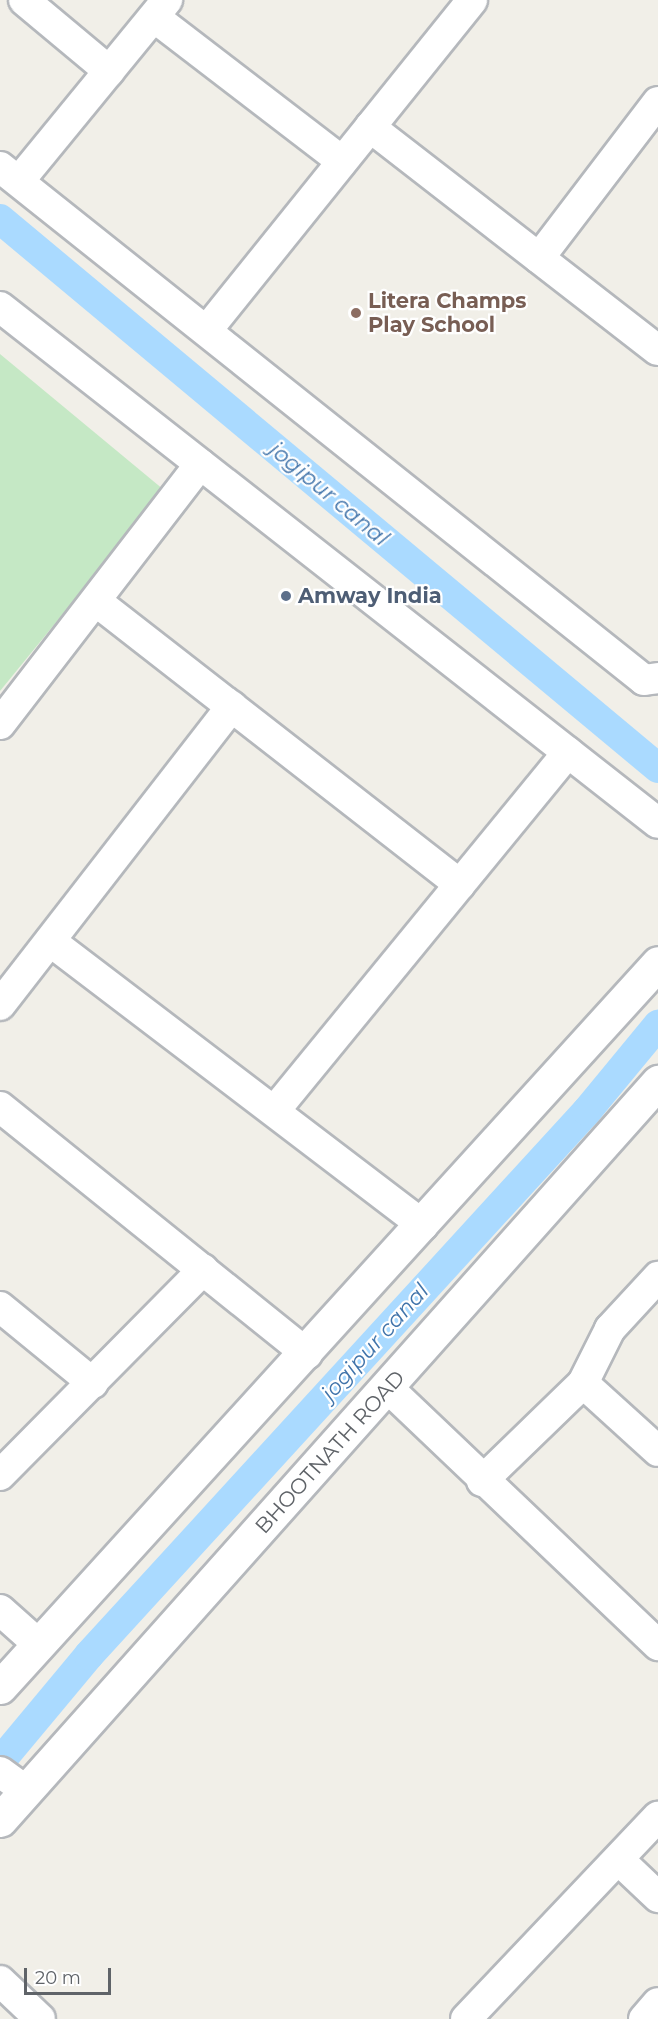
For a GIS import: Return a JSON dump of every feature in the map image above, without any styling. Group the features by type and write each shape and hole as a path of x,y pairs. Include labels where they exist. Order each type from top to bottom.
{"street":[{"path":"24,0 109,71"},
{"path":"207,330 472,0"},
{"path":"342,161 161,8 109,71 9,174 644,680 658,678"},
{"path":"539,258 658,102"},
{"path":"370,127 658,350"},
{"path":"0,307 658,823"},
{"path":"0,724 97,602 200,464"},
{"path":"97,602 460,885"},
{"path":"0,1005 232,706"},
{"path":"276,1109 568,752"},
{"path":"50,941 276,1109 423,1225"},
{"path":"0,1687 37,1643 307,1354 658,963"},
{"name":"BHOOTNATH ROAD","path":"0,1820 10,1779 388,1388 656,1088"},
{"path":"0,1107 307,1354"},
{"path":"0,1475 202,1270"},
{"path":"482,1481 583,1383 610,1329 658,1277"},
{"path":"0,1307 93,1383"},
{"path":"583,1383 658,1451"},
{"path":"388,1388 482,1481 658,1644"},
{"path":"0,1610 37,1643"},
{"path":"466,2019 658,1817"},
{"path":"619,1860 658,1897"},
{"path":"0,1982 40,2019"},
{"path":"644,2019 658,2003"}],"green space":[{"path":"0,354 164,490 0,691"}],"waterway":[{"name":"jogipur canal","path":"0,219 658,768"},
{"name":"jogipur canal","path":"0,1762 89,1655 587,1111 658,1025"}],"place":[{"name":"Litera Champs Play School","path":"356,313"},
{"name":"Amway India","path":"286,596"}]}
